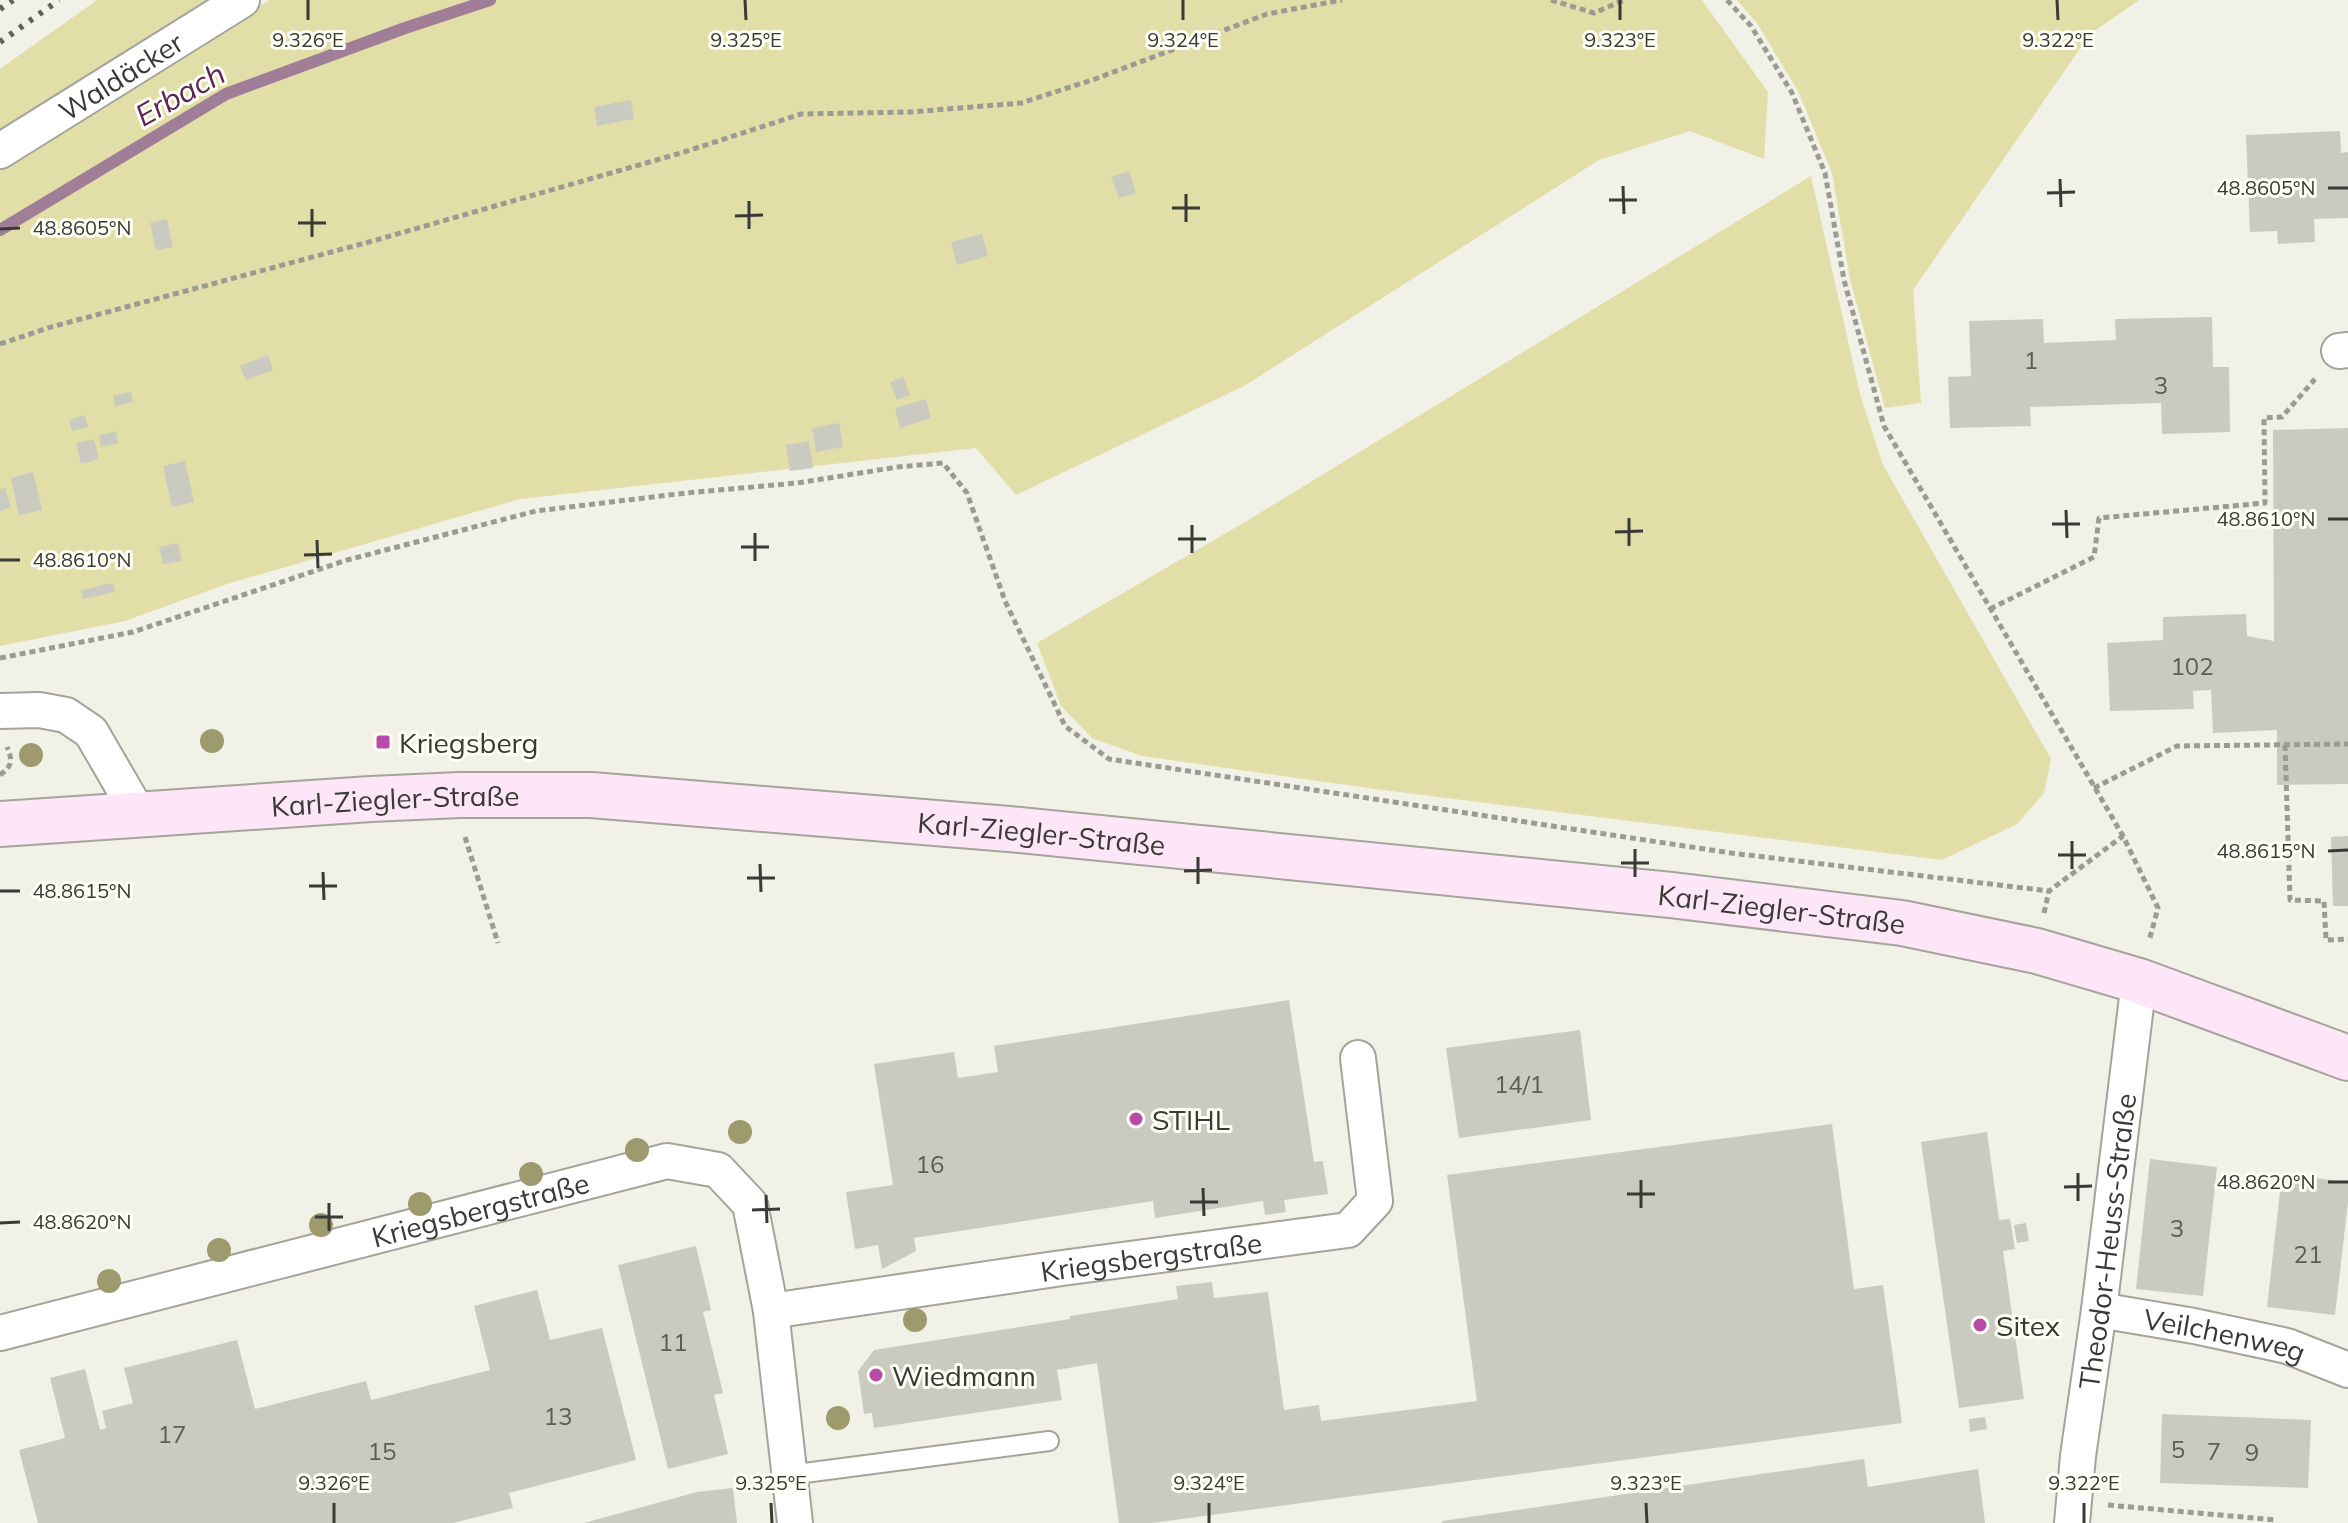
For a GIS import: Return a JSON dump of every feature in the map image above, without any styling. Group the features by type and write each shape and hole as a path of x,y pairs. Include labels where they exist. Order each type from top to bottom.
{"street":[{"name":"Waldäcker","path":"0,151 242,0"},
{"path":"0,711 39,710 66,715 91,732 138,813"},
{"name":"Karl-Ziegler-Straße","path":"0,824 460,795 591,795 1009,829 1671,895 1902,923 2037,951 2139,981 2348,1058"},
{"name":"Theodor-Heuss-Straße","path":"2074,1513 2078,1456 2139,981"},
{"name":"Kriegsbergstraße","path":"771,1311 1348,1230 1375,1201 1358,1058"},
{"name":"Kriegsbergstraße","path":"0,1333 667,1161 718,1170 750,1204 771,1311 795,1523"},
{"name":"Veilchenweg","path":"2099,1310 2287,1346 2348,1370"}],"lane":[{"path":"789,1475 1049,1441"}],"path":[{"path":"0,344 51,327 369,242 681,153 801,114 911,112 1021,103 1095,79 1267,14 1342,0"},
{"path":"1551,0 1594,13 1624,0"},
{"path":"1727,0 1751,26 1792,93 1825,173 1844,280 1884,426 2123,836 2158,908 2139,981"},
{"path":"1990,609 2094,557 2099,518 2265,503 2264,418 2282,417 2344,351"},
{"path":"0,658 133,632 347,560 536,511 797,483 943,463 967,493 1005,601 1065,726 1109,759 1731,853 2049,891 2123,836"},
{"path":"2094,788 2177,746 2348,744"},
{"path":"2285,745 2290,900 2324,901 2326,940 2348,939"},
{"path":"0,746 7,746 12,759 10,768 0,775"},
{"path":"460,795 464,833 498,943"},
{"path":"2074,1513 2276,1520"}],"shaded area":[{"path":"97,0 220,0 0,140 0,69"},
{"path":"270,0 1702,0 1768,92 1764,159 1690,131 1599,160 1244,386 1016,495 976,448 520,499 227,584 125,621 0,646 0,161"},
{"path":"1737,0 2139,0 2090,34 1913,290 1921,403 1885,408 1850,279 1832,173 1798,91 1757,23"},
{"path":"1811,176 1860,394 1883,465 2051,759 2044,793 2017,824 1942,860 1375,789 1142,756 1092,738 1061,706 1037,643 1245,522"}],"building":[{"path":"631,100 634,119 597,126 594,107"},
{"path":"2340,131 2341,153 2348,152 2348,218 2314,219 2315,242 2278,244 2277,231 2250,232 2246,135"},
{"path":"1129,171 1136,193 1119,198 1111,177"},
{"path":"167,219 173,247 156,250 150,223"},
{"path":"982,234 988,256 957,265 951,242"},
{"path":"2212,317 2213,367 2229,367 2230,432 2162,434 2161,403 2030,407 2031,426 1950,428 1948,377 1971,376 1969,321 2043,319 2044,343 2116,340 2115,319"},
{"path":"268,355 273,370 246,380 240,366"},
{"path":"903,377 910,395 897,400 890,382"},
{"path":"131,392 133,402 115,406 113,396"},
{"path":"926,399 931,418 900,428 895,408"},
{"path":"85,415 88,427 72,431 69,420"},
{"path":"839,423 843,447 816,452 812,428"},
{"path":"2348,428 2348,784 2277,785 2277,730 2213,733 2211,690 2193,691 2194,709 2110,711 2107,643 2163,640 2163,617 2246,614 2247,636 2274,641 2273,430"},
{"path":"116,431 118,443 101,447 99,436"},
{"path":"94,439 99,459 81,464 76,443"},
{"path":"809,441 813,468 790,471 786,445"},
{"path":"185,461 194,502 172,507 163,466"},
{"path":"33,472 42,510 19,515 11,478"},
{"path":"5,488 11,507 0,511 0,489"},
{"path":"178,543 182,561 163,564 159,547"},
{"path":"113,583 115,592 83,599 81,590"},
{"path":"2348,836 2348,906 2333,906 2331,837"},
{"name":"STIHL","path":"1289,1000 1314,1162 1323,1161 1328,1194 1284,1200 1286,1212 1265,1215 1263,1201 1155,1218 1153,1201 914,1238 916,1251 882,1269 878,1245 855,1249 846,1192 893,1185 874,1064 954,1052 958,1078 998,1072 994,1046"},
{"path":"1580,1030 1591,1120 1459,1138 1446,1048"},
{"path":"1832,1124 1854,1289 1883,1285 1902,1423 1152,1523 1119,1523 1097,1363 1057,1370 1062,1400 874,1428 872,1413 864,1414 858,1371 874,1350 1178,1299 1176,1286 1212,1282 1214,1298 1268,1292 1284,1410 1319,1405 1321,1421 1477,1401 1447,1175"},
{"name":"Sitex","path":"1987,1132 1999,1220 2010,1219 2015,1249 2003,1251 2024,1399 1959,1408 1921,1142"},
{"path":"2150,1159 2217,1167 2203,1296 2136,1289"},
{"path":"2282,1174 2348,1182 2335,1315 2267,1307"},
{"path":"2026,1223 2029,1241 2017,1243 2014,1225"},
{"path":"696,1246 711,1310 703,1312 723,1393 714,1395 728,1454 668,1469 618,1265"},
{"path":"537,1290 550,1340 602,1328 636,1460 509,1493 513,1508 453,1523 38,1523 19,1450 65,1438 50,1378 85,1369 100,1430 106,1428 102,1411 133,1403 124,1368 237,1340 255,1409 366,1381 371,1400 490,1370 474,1306"},
{"path":"2162,1414 2311,1420 2308,1488 2160,1483"},
{"path":"1985,1417 1987,1429 1970,1432 1969,1419"},
{"path":"1864,1459 1868,1487 1978,1469 1985,1523 1442,1523 1442,1521"},
{"path":"733,1488 737,1523 584,1523 697,1492"}],"waterway":[{"name":"Erbach","path":"0,230 226,94 490,0"}],"railway":[{"path":"0,9 13,0"},
{"path":"0,42 59,0"}],"place":[{"name":"Kriegsberg","path":"383,742"},
{"name":"STIHL","path":"1136,1119"},
{"name":"Sitex","path":"1980,1325"},
{"name":"Wiedmann","path":"876,1375"}]}
